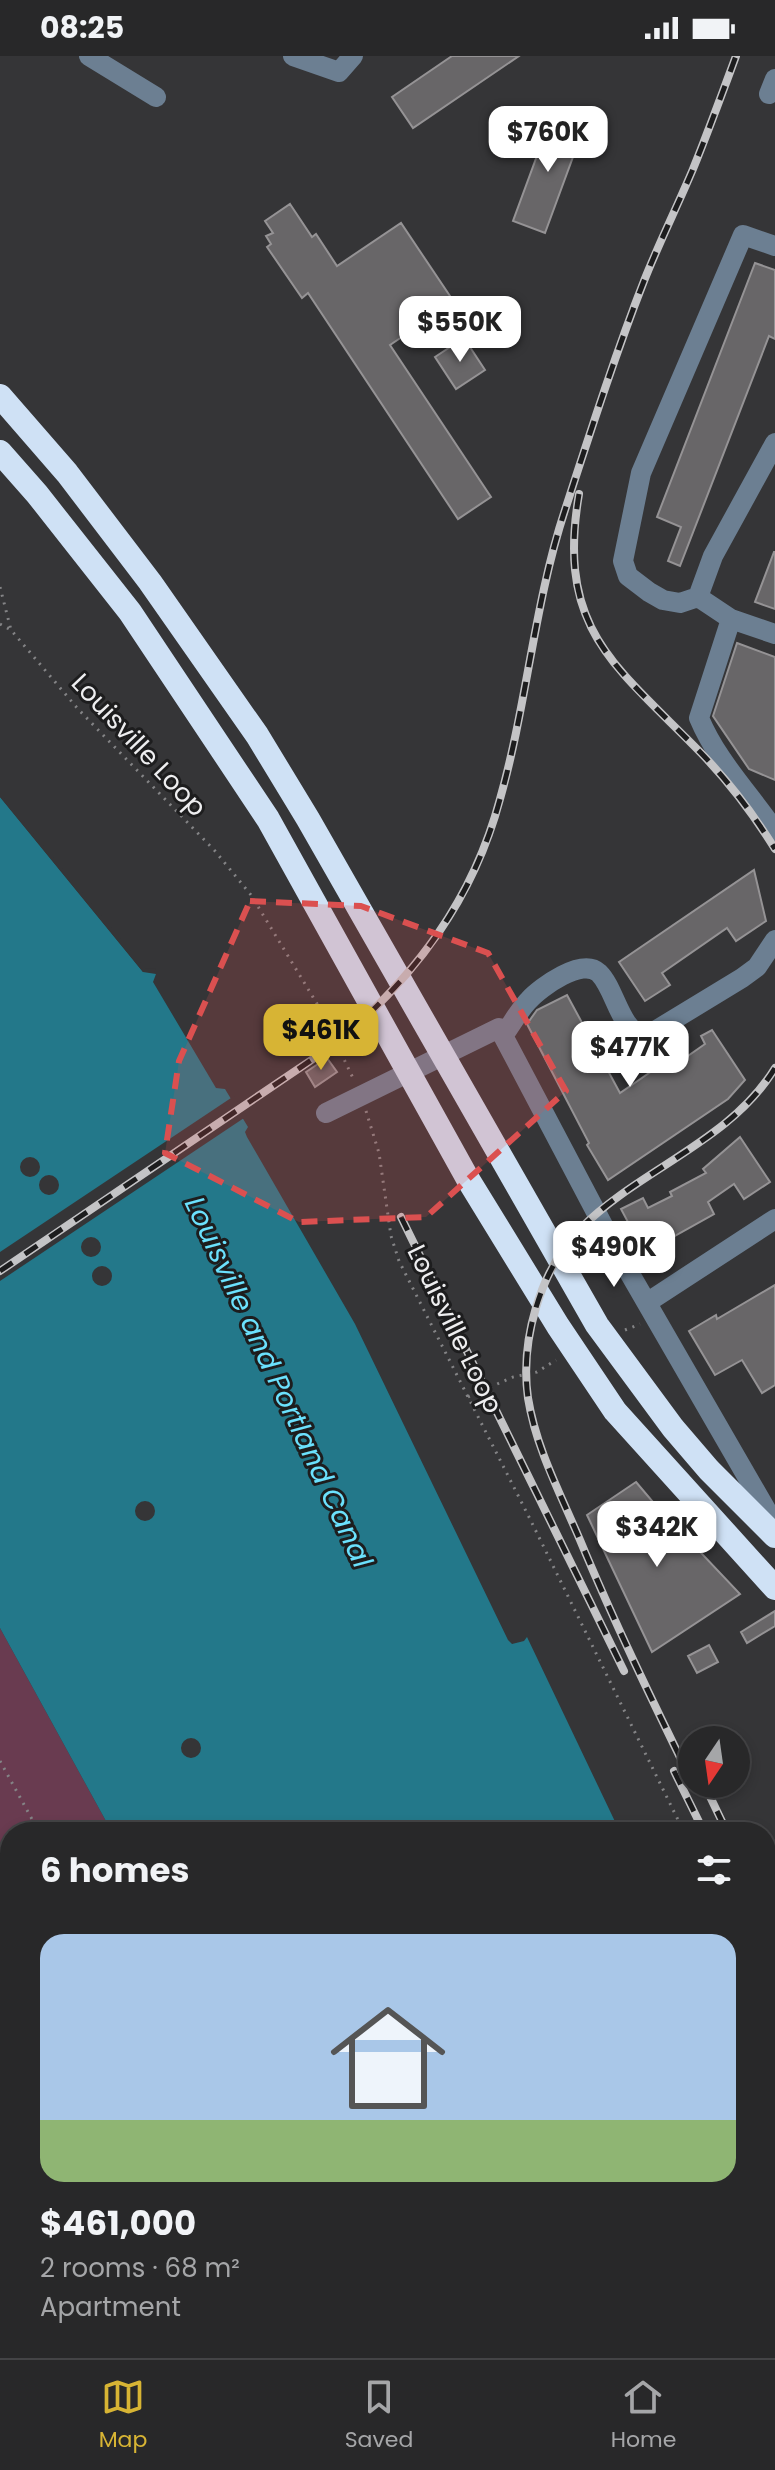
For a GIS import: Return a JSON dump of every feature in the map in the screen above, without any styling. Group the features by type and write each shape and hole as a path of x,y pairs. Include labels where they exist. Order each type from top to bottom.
{"highway":[{"path":"0,396 67,473 141,570 257,735 597,1325 673,1428 718,1480 774,1524"},
{"path":"0,452 130,612 268,819 469,1181 558,1326 615,1411 775,1588"}],"street":[{"path":"89,56 156,97"},
{"path":"293,56 339,72 353,56"},
{"path":"698,597 680,603 663,600 628,576 623,561 641,473 743,235 775,246"},
{"path":"698,597 713,556 775,443"},
{"path":"698,597 731,619 775,634"},
{"path":"731,619 699,718 708,739 775,831"},
{"path":"326,1113 501,1032 529,1000 554,980 576,969 600,974 623,1016 638,1035 645,1037 757,967 775,940"},
{"path":"501,1032 615,1248 774,1524"},
{"path":"648,1302 775,1219"}],"path":[{"name":"Louisville Loop","path":"0,587 11,630 78,709 215,851 251,895 319,1007 361,1096 379,1153 391,1236 399,1261 679,1822"},
{"path":"0,624 11,630"},
{"path":"0,1761 34,1822"}],"highlighted area":[{"path":"250,901 361,906 488,953 566,1091 426,1217 299,1222 165,1153 179,1061"}],"shaded area":[{"path":"0,1628 107,1822 0,1822"}],"water":[{"name":"Louisville and Portland Canal","path":"0,797 143,972 156,974 153,982 216,1088 225,1089 248,1127 245,1132 247,1137 355,1324 508,1640 512,1644 527,1637 615,1822 107,1822 0,1628"}],"pier":[{"path":"0,793 145,968 156,969 154,972 143,972 0,797"},
{"path":"234,1096 247,1116 0,1281 0,1252"},
{"path":"30,1157 37,1160 40,1167 37,1174 30,1177 23,1174 20,1167 23,1160"},
{"path":"49,1175 56,1178 59,1185 56,1192 49,1195 42,1192 39,1185 42,1178"},
{"path":"91,1237 98,1240 101,1247 98,1254 91,1257 84,1254 81,1247 84,1240"},
{"path":"102,1266 109,1269 112,1276 109,1283 102,1286 95,1283 92,1276 95,1269"},
{"path":"145,1501 152,1504 155,1511 152,1518 145,1521 138,1518 135,1511 138,1504"},
{"path":"191,1738 198,1741 201,1748 198,1755 191,1758 184,1755 181,1748 184,1741"}],"building":[{"path":"452,56 519,56 413,128 392,97"},
{"path":"552,115 584,127 545,233 513,221"},
{"path":"290,204 312,237 316,234 337,266 401,223 454,302 390,345 491,497 458,519 308,293 302,298 267,247 271,244 266,236 273,233 265,221"},
{"path":"755,263 775,270 775,339 769,336 680,566 668,561 681,527 657,517"},
{"path":"464,338 485,370 456,389 435,357"},
{"path":"775,552 775,609 755,602"},
{"path":"737,643 775,657 775,780 749,769 713,716"},
{"path":"754,870 766,921 736,941 727,928 662,973 670,985 645,1001 619,962"},
{"path":"567,995 620,1093 668,1060 672,1067 705,1044 701,1036 712,1030 745,1080 728,1099 608,1180 587,1145 589,1143 527,1024 537,1010"},
{"path":"327,1058 337,1072 315,1087 306,1072"},
{"path":"740,1137 770,1182 744,1199 734,1184 708,1202 714,1214 666,1241 670,1249 648,1260 621,1209 643,1198 648,1208 672,1196 670,1192 706,1173 703,1169"},
{"path":"775,1285 775,1385 762,1393 742,1360 715,1375 689,1331 716,1315 717,1319"},
{"path":"636,1482 664,1515 651,1524 668,1551 687,1538 740,1594 652,1652 587,1515"},
{"path":"775,1611 775,1626 747,1643 741,1632"},
{"path":"709,1645 718,1662 697,1673 688,1656"}],"railway":[{"path":"0,1271 338,1042 416,962 457,903 474,870 500,799 554,546 584,452 644,281 693,169 736,56"},
{"path":"579,494 574,541 576,579 585,613 599,642 642,695 721,775 775,849"},
{"path":"678,1753 620,1632 543,1453 528,1398 526,1376 530,1330 544,1285 566,1246 580,1229 603,1208 734,1116 756,1094 775,1068"},
{"path":"401,1217 624,1671"},
{"path":"674,1771 699,1822"},
{"path":"711,1798 722,1822"}]}
